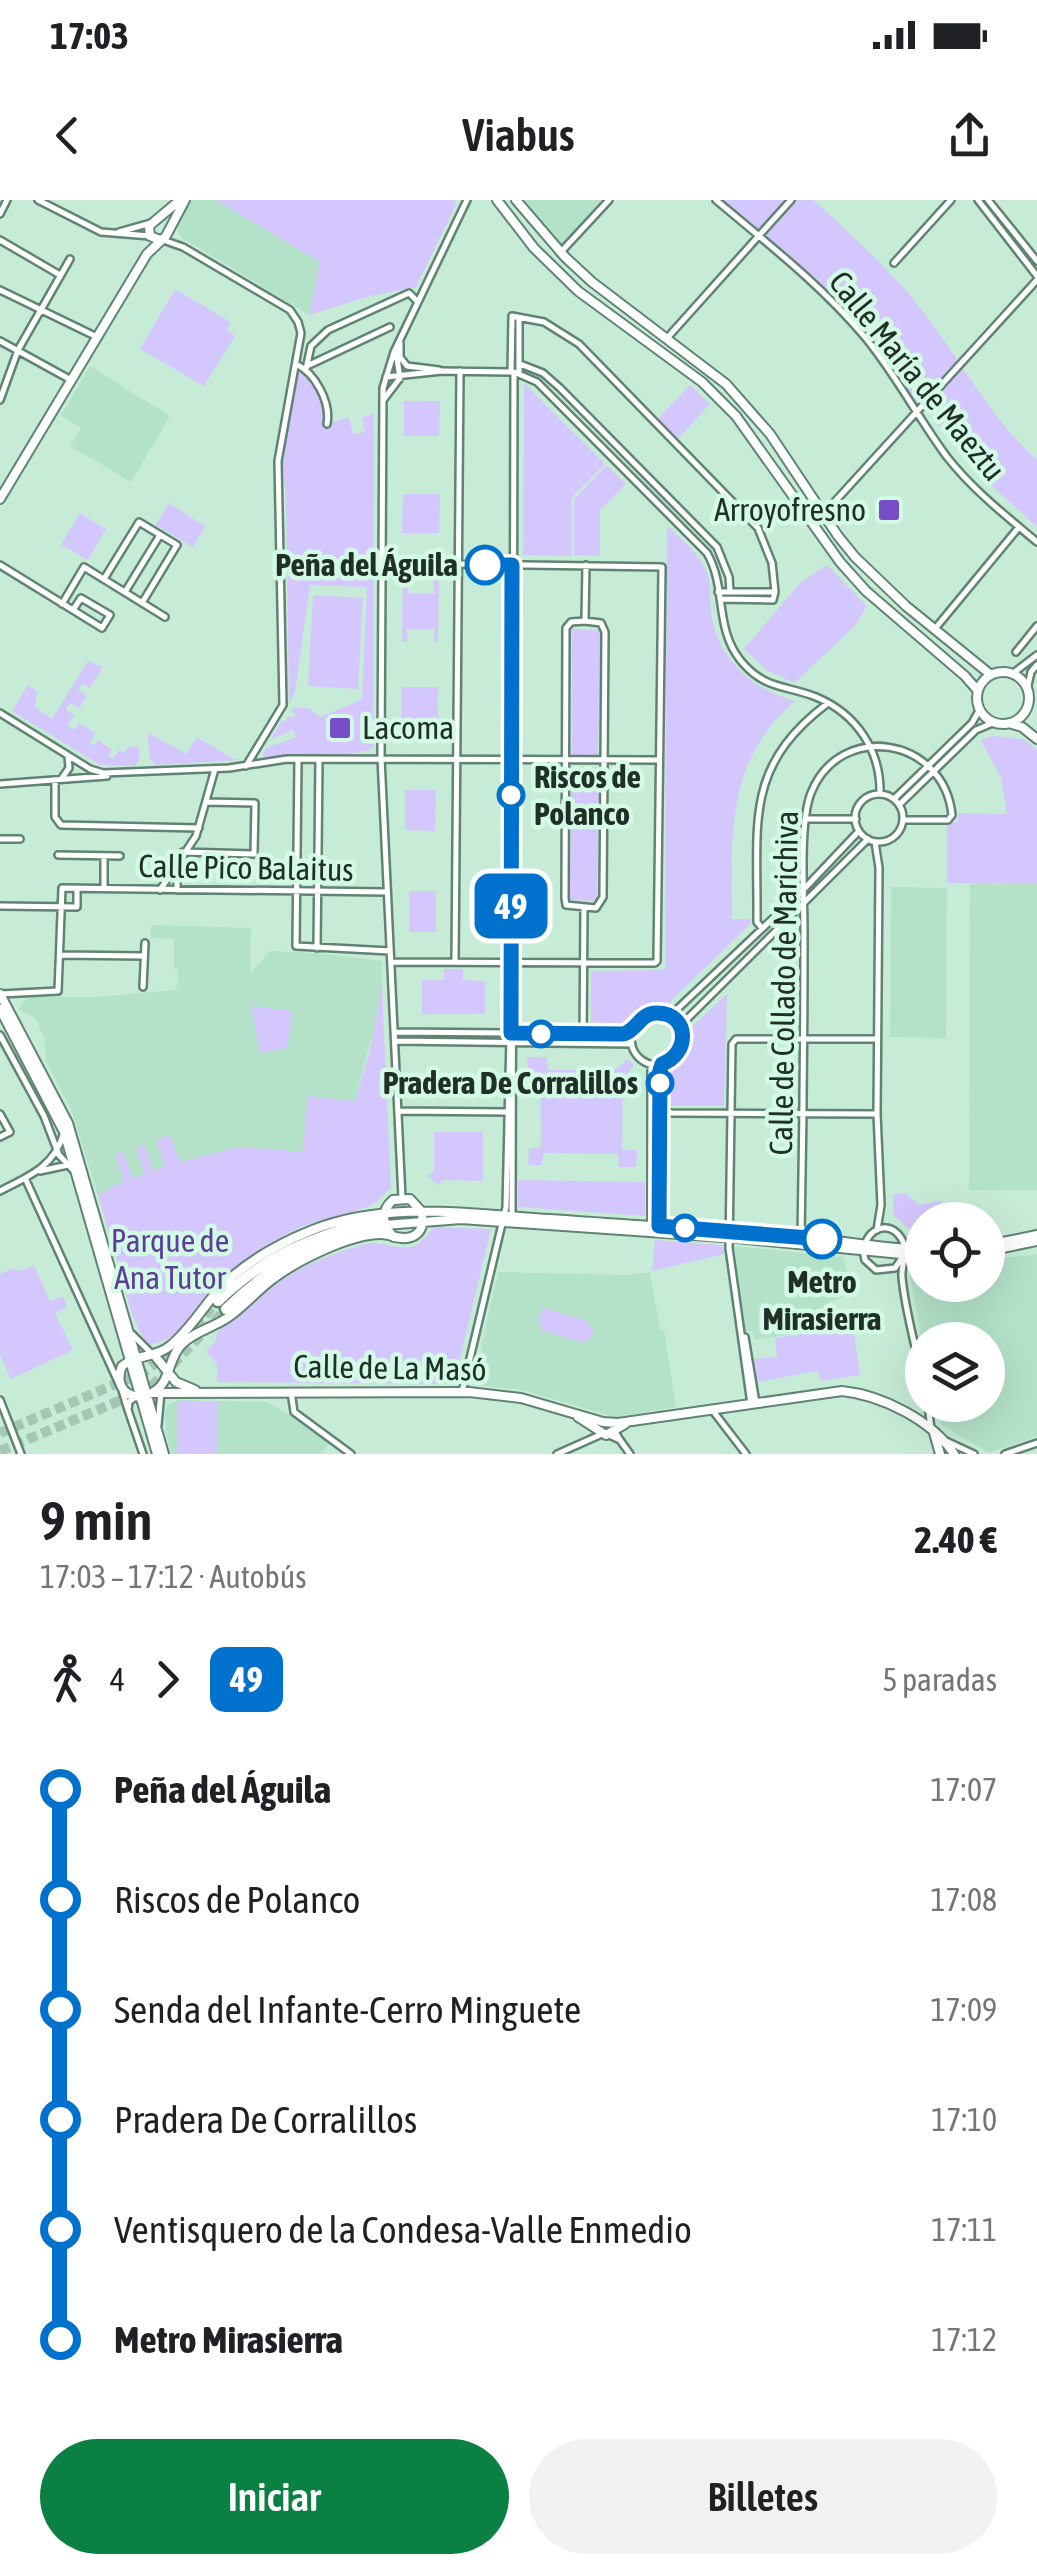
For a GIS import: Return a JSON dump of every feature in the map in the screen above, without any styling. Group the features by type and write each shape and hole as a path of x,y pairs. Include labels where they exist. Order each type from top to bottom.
{"highway":[{"path":"222,1305 246,1277 286,1251 320,1235 384,1220"}],"street":[{"path":"0,214 7,200"},
{"path":"38,200 101,232 155,238 182,247 290,310 298,322 296,364 278,461 283,705 246,766"},
{"path":"155,238 148,230 153,222 182,200"},
{"path":"0,498 155,238 167,229 182,200"},
{"path":"402,1198 381,758 382,402 386,376 400,338 467,200"},
{"path":"497,200 534,248 578,291 702,382 736,416 840,562 866,591 965,676 978,692 980,709 972,723 894,799"},
{"path":"516,200 560,252 592,282 706,366 756,415 838,536 879,582 991,675 1012,674 1037,655"},
{"path":"560,252 609,200"},
{"name":"Calle María de Maeztu","path":"716,200 838,306 866,338 962,474 1037,542"},
{"path":"668,337 790,200"},
{"path":"894,263 951,200"},
{"path":"822,512 830,508 1037,278 978,200"},
{"path":"988,200 1037,261"},
{"path":"116,233 160,221 182,247"},
{"path":"0,240 60,275"},
{"path":"0,400 18,350 70,259"},
{"path":"0,290 97,337"},
{"path":"327,424 326,401 307,367 312,346 328,330 410,293 418,302"},
{"path":"515,372 520,364 516,317"},
{"path":"462,1392 506,1218 516,317"},
{"path":"516,317 544,322 579,344 758,528 772,563 773,600 719,596"},
{"path":"296,364 307,367 390,326"},
{"path":"400,338 400,357 407,366 442,371"},
{"path":"382,402 400,374 396,354 400,338"},
{"path":"0,340 71,380"},
{"path":"520,364 530,365 560,388 717,547 730,577 730,592"},
{"path":"386,376 442,371 515,372 543,388 706,553 716,567 724,630 740,660 767,684 814,696 851,719 871,746 880,794"},
{"path":"455,962 460,371"},
{"path":"104,579 140,522 178,544 142,603"},
{"path":"934,630 1019,527"},
{"path":"125,592 160,534"},
{"path":"382,563 662,566 655,964 391,962"},
{"path":"0,565 102,628 110,615 81,598 73,610"},
{"path":"585,621 586,565"},
{"path":"62,604 84,568 165,617"},
{"path":"719,596 730,592 775,592"},
{"path":"585,621 601,623 605,632 603,901 596,908 568,907 564,898 566,628 571,622 585,621"},
{"path":"1016,652 1037,626"},
{"path":"1009,722 1019,718 1028,705 1031,672 1037,665"},
{"path":"1012,674 1028,690"},
{"path":"978,692 991,675"},
{"path":"762,928 756,908 757,818 763,784 784,744 828,704"},
{"path":"1028,705 1037,717"},
{"path":"980,709 995,722"},
{"path":"0,713 90,768 114,774"},
{"path":"899,805 976,730 995,722 1009,722 1037,739"},
{"path":"871,746 903,750 928,764 948,796 952,815 948,820 903,820"},
{"name":"Calle de Collado de Marichiva","path":"799,1240 806,819 810,797 827,769 846,754 871,746"},
{"path":"68,755 69,768 58,780 55,817 61,825 199,828"},
{"path":"298,759 296,946 390,951"},
{"path":"0,784 215,769 298,759 659,760"},
{"path":"317,948 319,759"},
{"path":"160,890 199,828 215,769"},
{"path":"878,1230 879,868 886,842 898,834 903,820 894,799 880,794 862,802 856,819 859,831 871,840 886,842"},
{"path":"183,852 254,854 255,802 207,802"},
{"path":"806,819 856,819"},
{"path":"670,1016 859,831"},
{"path":"0,839 20,839"},
{"path":"871,840 879,868"},
{"path":"680,1026 804,900 871,840"},
{"name":"Calle Pico Balaitus","path":"58,855 120,856"},
{"name":"Calle Pico Balaitus","path":"104,856 104,889"},
{"path":"177,890 178,861"},
{"path":"0,906 61,907 77,907 78,888 62,888 61,907 60,955 58,991 0,994 58,1102 76,1147 127,1325 131,1360"},
{"name":"Calle Pico Balaitus","path":"78,888 387,892"},
{"path":"583,1038 584,908"},
{"path":"143,988 145,943"},
{"path":"60,955 144,956"},
{"path":"0,1009 64,1132 131,1360 160,1404 160,1454"},
{"path":"395,1041 624,1034 633,1031 646,1016 658,1013 670,1016 680,1026 682,1048 672,1060 651,1064 641,1059 632,1044 633,1031"},
{"path":"394,1032 510,1039"},
{"path":"0,1036 56,1150 70,1162"},
{"path":"583,1038 632,1044"},
{"path":"754,1404 730,1235 732,1044 736,1038 877,1040"},
{"path":"506,1218 510,1039"},
{"path":"651,1064 656,1111 655,1229"},
{"path":"656,1111 662,1064"},
{"path":"398,1111 507,1112"},
{"path":"656,1111 877,1114"},
{"path":"0,1114 10,1132 0,1137"},
{"path":"37,1171 56,1150 64,1132"},
{"path":"70,1162 76,1147"},
{"path":"0,1191 37,1171 70,1162"},
{"path":"25,1178 120,1386 142,1454"},
{"path":"128,1410 129,1402 150,1393 188,1338 223,1321 286,1270 376,1234 394,1237 412,1237 419,1232 423,1216 416,1202 402,1198 386,1205 384,1220 394,1237"},
{"path":"881,1205 888,1229"},
{"path":"108,1362 114,1366 155,1356 176,1341 223,1285 249,1264 327,1224 368,1213 384,1220 423,1216 506,1218 905,1252"},
{"path":"903,1286 891,1270 872,1268 863,1248 868,1236 878,1230 888,1229 900,1236 905,1252 903,1286 910,1322"},
{"path":"1005,1245 1037,1238"},
{"path":"891,1270 905,1252"},
{"path":"127,1325 137,1342 166,1370"},
{"path":"131,1360 120,1369 120,1386 126,1393 150,1393"},
{"name":"Calle de La Masó","path":"166,1370 182,1386 205,1392"},
{"path":"290,1392 294,1412 350,1454"},
{"name":"Calle de La Masó","path":"150,1393 462,1392 522,1398 606,1429"},
{"path":"557,1454 606,1429 629,1423 830,1392 856,1393 887,1404 931,1429 945,1449 974,1454"},
{"path":"150,1393 161,1443"},
{"path":"150,1393 160,1454"},
{"name":"Calle de La Masó","path":"160,1404 175,1394"},
{"path":"1,1403 21,1454"},
{"path":"713,1410 746,1454"},
{"name":"Calle de La Masó","path":"572,1414 589,1426 606,1429"},
{"path":"930,1422 931,1429"},
{"path":"577,1444 589,1426"},
{"path":"606,1429 630,1454"},
{"path":"1006,1454 1037,1443"}],"shaded area":[{"path":"191,200 216,200 320,262 309,315 182,238 177,224"},
{"path":"517,200 609,200 560,253"},
{"path":"90,366 170,416 131,482 70,446 81,428 61,415"},
{"path":"970,884 1037,884 1037,1190 969,1190"},
{"path":"891,887 947,888 946,1038 890,1037"},
{"path":"151,925 251,928 250,974 270,951 382,961 382,989 376,1029 355,1102 303,1152 240,1147 135,1221 102,1208 72,1112 46,1061 44,1038 36,1019 18,1009 27,997 96,997 175,990 178,969 174,969 174,939 151,938"},
{"path":"734,1246 843,1257 852,1294 828,1302 837,1327 754,1340 752,1331 746,1331"},
{"path":"1037,1254 1037,1436 989,1453 940,1422 1005,1422 1005,1322 919,1322 915,1302 1005,1302 1005,1258"},
{"path":"498,1272 650,1272 676,1407 615,1417 522,1390 473,1385"},
{"path":"178,1400 267,1402 330,1443 321,1454 172,1454 165,1411"}],"green space":[{"path":"216,200 454,200 456,205 416,287 309,315 320,262"},
{"path":"716,200 813,200 883,265 921,309 1004,425 1037,460 1037,527 969,465 924,404 916,412 838,306"},
{"path":"175,289 231,322 227,330 235,336 204,386 140,349"},
{"path":"300,365 326,401 328,424 349,417 353,434 365,432 362,418 374,413 373,746 370,750 332,757 265,761 266,748 296,737 293,730 271,739 282,720 294,718 294,708 308,708 321,717 362,699 367,587 310,585 295,692 289,704 286,493 282,461"},
{"path":"524,383 605,464 572,497 572,556 523,555"},
{"path":"690,385 710,404 675,442 656,421"},
{"path":"404,401 440,401 439,436 404,436"},
{"path":"607,465 626,484 600,510 600,556 574,555 574,499"},
{"path":"403,494 440,494 439,533 402,533"},
{"path":"169,503 205,526 193,547 156,525"},
{"path":"80,513 106,529 88,560 61,545"},
{"path":"667,526 704,565 716,633 731,660 766,690 795,701 772,724 756,749 737,801 732,919 751,919 751,923 665,1007 641,1012 626,1027 591,1027 591,971 665,970"},
{"path":"827,565 867,606 854,627 794,683 767,670 744,649 801,582"},
{"path":"403,579 409,579 407,593 435,594 433,580 439,580 438,642 433,642 435,629 406,629 408,642 402,642"},
{"path":"313,595 363,598 358,689 308,686"},
{"path":"572,629 600,630 598,755 572,755"},
{"path":"88,661 103,667 90,688 82,683 78,689 87,696 79,709 70,703 66,710 74,715 68,726 75,730 79,723 95,733 90,743 94,746 98,740 112,750 108,756 113,759 119,750 124,753 129,746 139,748 135,766 100,765 12,711 28,685 37,691 35,707 52,719"},
{"path":"401,687 439,687 439,724 402,725"},
{"path":"148,732 186,754 197,737 239,760 156,765 149,757"},
{"path":"992,736 1023,739 1037,750 1037,884 947,883 947,823 958,822 958,813 1007,814 1001,778 981,740"},
{"path":"571,767 599,767 597,901 570,900"},
{"path":"405,790 436,790 435,831 405,830"},
{"path":"409,891 436,891 436,932 409,932"},
{"path":"444,969 463,969 463,980 485,981 485,1014 422,1014 422,980 444,980"},
{"name":"Parque de Ana Tutor","path":"379,989 391,1188 366,1207 307,1225 268,1245 220,1280 180,1329 159,1342 146,1344 133,1317 98,1195 124,1181 115,1154 123,1151 132,1178 145,1174 136,1148 144,1144 153,1171 165,1167 156,1140 170,1135 180,1162 240,1147 303,1152 308,1096 355,1101 371,1046"},
{"path":"727,994 724,1106 667,1106 667,1072 686,1052 687,1031"},
{"path":"251,1006 293,1011 287,1048 260,1053"},
{"path":"527,1057 547,1057 548,1070 615,1070 628,1059 634,1066 623,1079 622,1150 637,1150 636,1167 619,1167 618,1154 544,1153 542,1165 528,1165 529,1149 541,1147 540,1074 528,1073"},
{"path":"434,1132 483,1132 483,1181 443,1180 438,1185 428,1176 434,1171"},
{"path":"518,1180 645,1182 645,1216 518,1207"},
{"path":"906,1193 916,1202 905,1202 905,1226 893,1215 893,1194"},
{"path":"434,1227 491,1229 454,1384 217,1382 217,1364 206,1351 216,1341 217,1332 276,1284 314,1262 365,1244 412,1247"},
{"path":"655,1240 723,1245 724,1254 652,1271"},
{"path":"34,1265 50,1301 63,1296 67,1307 55,1313 73,1350 11,1379 0,1355 0,1274"},
{"path":"542,1310 587,1321 594,1333 584,1343 542,1330 538,1321"},
{"path":"853,1326 860,1375 821,1381 818,1371 757,1382 754,1359 777,1357 775,1338"},
{"path":"178,1401 217,1401 217,1454 178,1454"}],"tunnel":[{"path":"0,1433 144,1372 170,1352 218,1301"},
{"path":"0,1451 150,1388 226,1309"}],"bus line":[{"name":"49","path":"485,565 512,565 511,1033 624,1034 633,1031 646,1016 670,1016 680,1026 683,1042 676,1056 662,1064 660,1070 659,1226 822,1239"}],"place":[{"name":"Arroyofresno","path":"889,510"},
{"name":"Peña del Águila","path":"485,565"},
{"name":"Lacoma","path":"340,728"},
{"name":"Riscos de Polanco","path":"511,795"},
{"name":"Pradera De Corralillos","path":"660,1083"},
{"name":"Metro Mirasierra","path":"822,1239"}]}
